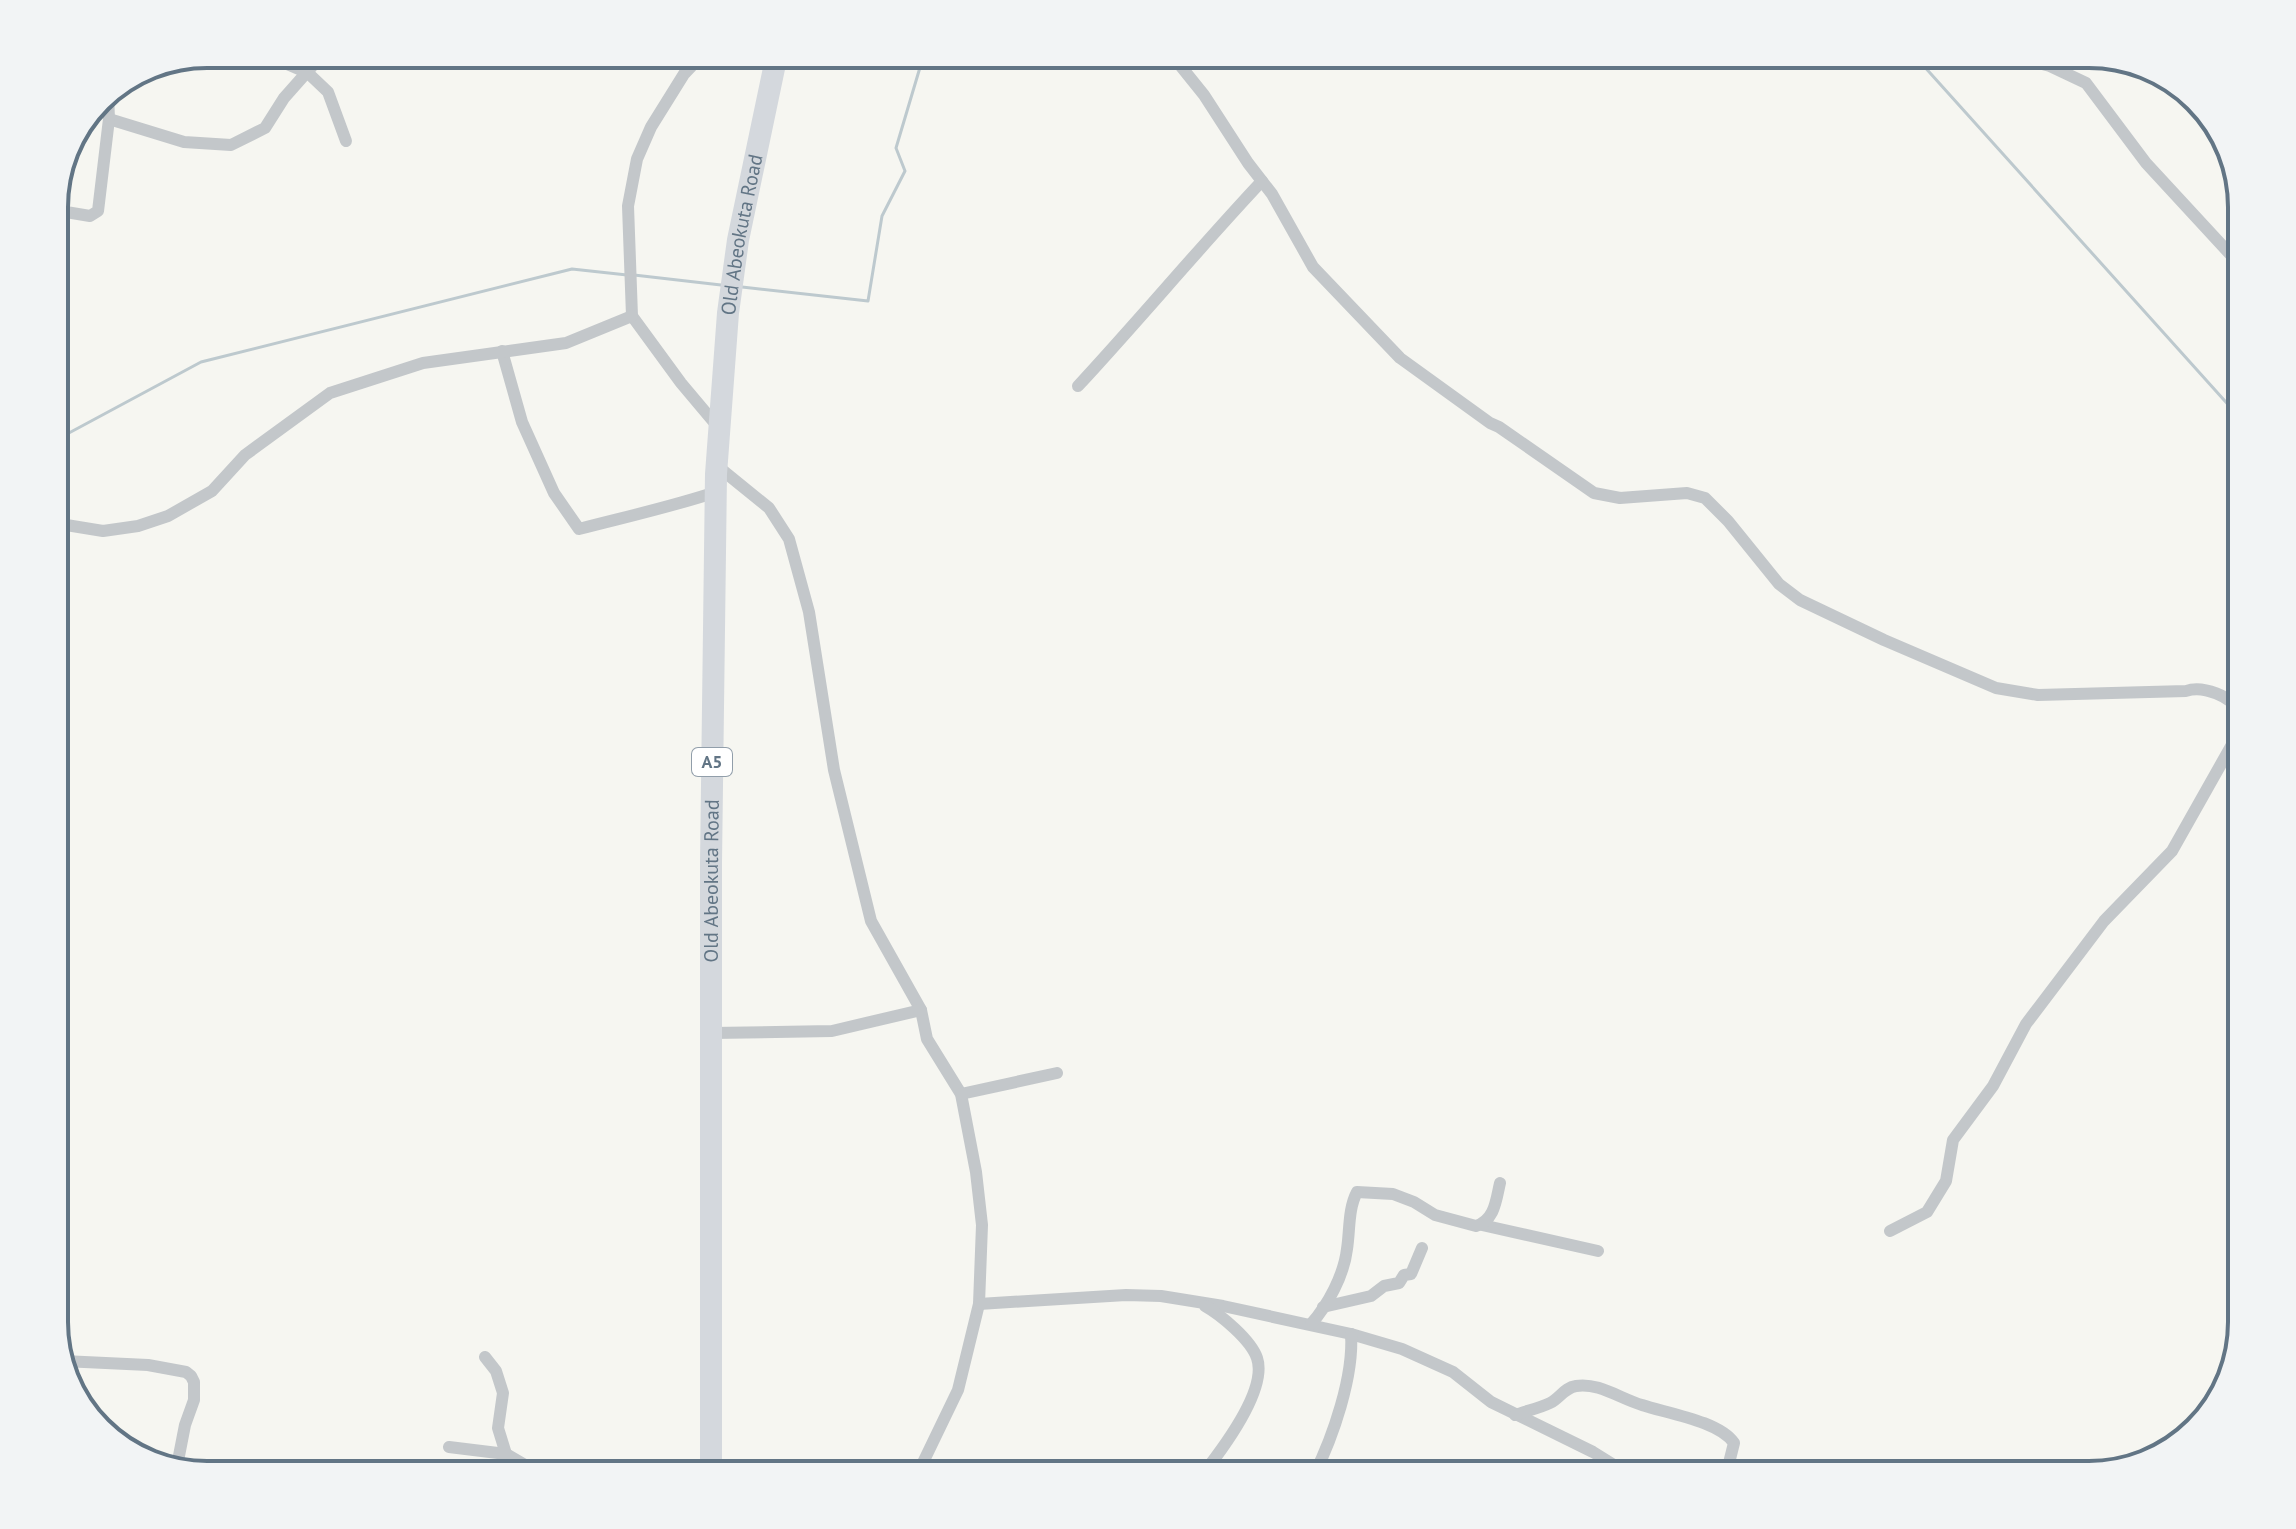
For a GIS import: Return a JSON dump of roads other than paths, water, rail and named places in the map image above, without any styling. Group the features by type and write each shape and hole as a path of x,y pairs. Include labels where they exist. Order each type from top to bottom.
{"highway":[{"name":"Old Abeokuta Road","path":"711,1461 716,465 728,313 738,240 774,68"}],"street":[{"path":"296,68 308,73 328,92 346,141"},
{"path":"109,119 184,142 231,145 265,128 288,93 312,68"},
{"path":"690,68 651,127 637,159 628,206 632,316 718,427"},
{"path":"1182,68 1272,194 1313,267 1400,358 1594,493 1620,498 1687,493 1705,498 1728,521 1779,584 1800,600 1996,688 2038,695 2186,691 2194,688 2212,692 2228,700"},
{"path":"2054,68 2086,83 2146,163 2228,252"},
{"path":"68,212 90,216 98,211 109,110"},
{"path":"1078,386 1262,181"},
{"path":"68,525 103,531 138,526 168,516 212,491 245,455 330,393 423,363 566,343 632,316"},
{"path":"502,351 522,422 554,493 579,529 648,510 675,506 716,492"},
{"path":"716,465 769,508 789,539 809,612 834,770 871,921 921,1010 927,1039 961,1094 976,1172 982,1225 979,1304 958,1390 924,1461"},
{"path":"1890,1231 1927,1212 1946,1181 1953,1140 1993,1086 2026,1024 2104,921 2172,851 2228,752"},
{"path":"712,1033 832,1031 921,1010"},
{"path":"961,1094 1057,1073"},
{"path":"1482,1225 1492,1215 1500,1183"},
{"path":"1311,1324 1338,1282 1357,1192 1393,1194 1435,1215 1463,1224 1482,1225 1598,1251"},
{"path":"1323,1307 1371,1296 1384,1286 1399,1283 1404,1275 1411,1274 1422,1248"},
{"path":"979,1304 1126,1295 1161,1296 1311,1324 1402,1349 1453,1372 1491,1402 1610,1461"},
{"path":"1198,1302 1220,1315 1247,1343 1258,1360 1254,1392 1244,1414 1212,1461"},
{"path":"1321,1461 1329,1446 1348,1376 1351,1334"},
{"path":"485,1357 496,1371 503,1393 498,1428 506,1454"},
{"path":"74,1362 148,1365 186,1372 191,1376 194,1400 179,1458"},
{"path":"1515,1415 1553,1402 1574,1386 1598,1388 1644,1406 1694,1420 1730,1437 1734,1443 1728,1461"},
{"path":"449,1447 506,1454 517,1461"}],"waterway":[{"path":"742,287 868,301 882,216 905,171 896,148 920,68"},
{"path":"1926,68 2228,404"},
{"path":"68,433 201,362 572,269 627,275"},
{"path":"634,275 721,285"}]}
